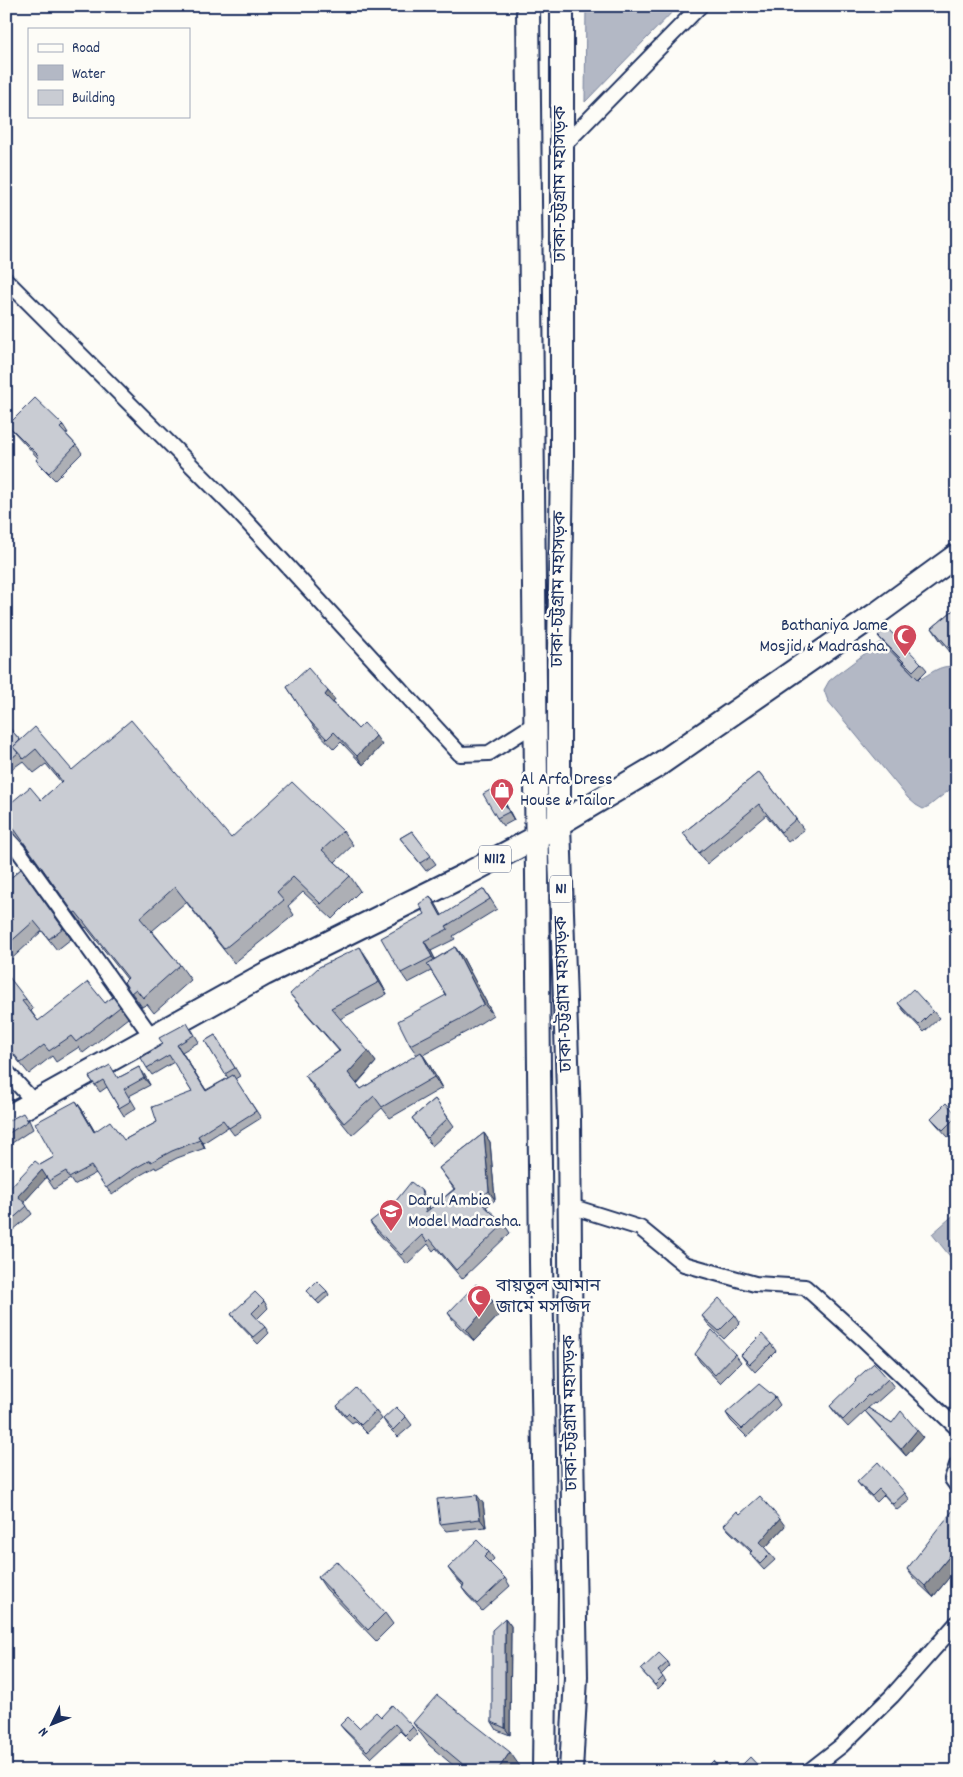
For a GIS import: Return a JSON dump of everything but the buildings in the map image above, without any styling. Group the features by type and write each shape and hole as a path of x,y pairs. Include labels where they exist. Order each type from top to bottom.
{"highway":[{"name":"ঢাকা-চট্টগ্রাম মহাসড়ক","path":"528,6 546,1588 544,1771"},
{"name":"ঢাকা-চট্টগ্রাম মহাসড়ক","path":"562,6 562,462 559,824 569,1119 576,1677 571,1771"},
{"name":"N112","path":"6,1118 264,974 463,876 537,837 658,766 956,556"}],"street":[{"path":"561,148 700,6"},
{"path":"6,280 237,511 460,754 489,753 536,723"},
{"path":"6,837 18,850 152,1037"},
{"path":"6,1071 34,1103"},
{"path":"570,1206 640,1228 684,1264 755,1284 805,1287 957,1428"},
{"path":"957,1465 952,1479 957,1486"},
{"path":"809,1771 841,1746 878,1709 926,1659 957,1623"}],"water":[{"path":"586,6 678,6 585,102"},
{"path":"879,643 882,643 919,680 947,666 957,668 957,784 923,809 908,798 828,701 824,690 829,681"},
{"path":"957,1212 957,1265 932,1234"}],"place":[{"name":"Bathaniya Jame Mosjid & Madrasha.","path":"905,657"},
{"name":"Al Arfa Dress House & Tailor","path":"502,811"},
{"name":"Darul Ambia Model Madrasha.","path":"391,1232"},
{"name":"বায়তুল আমান জামে মসজিদ","path":"479,1318"}]}
